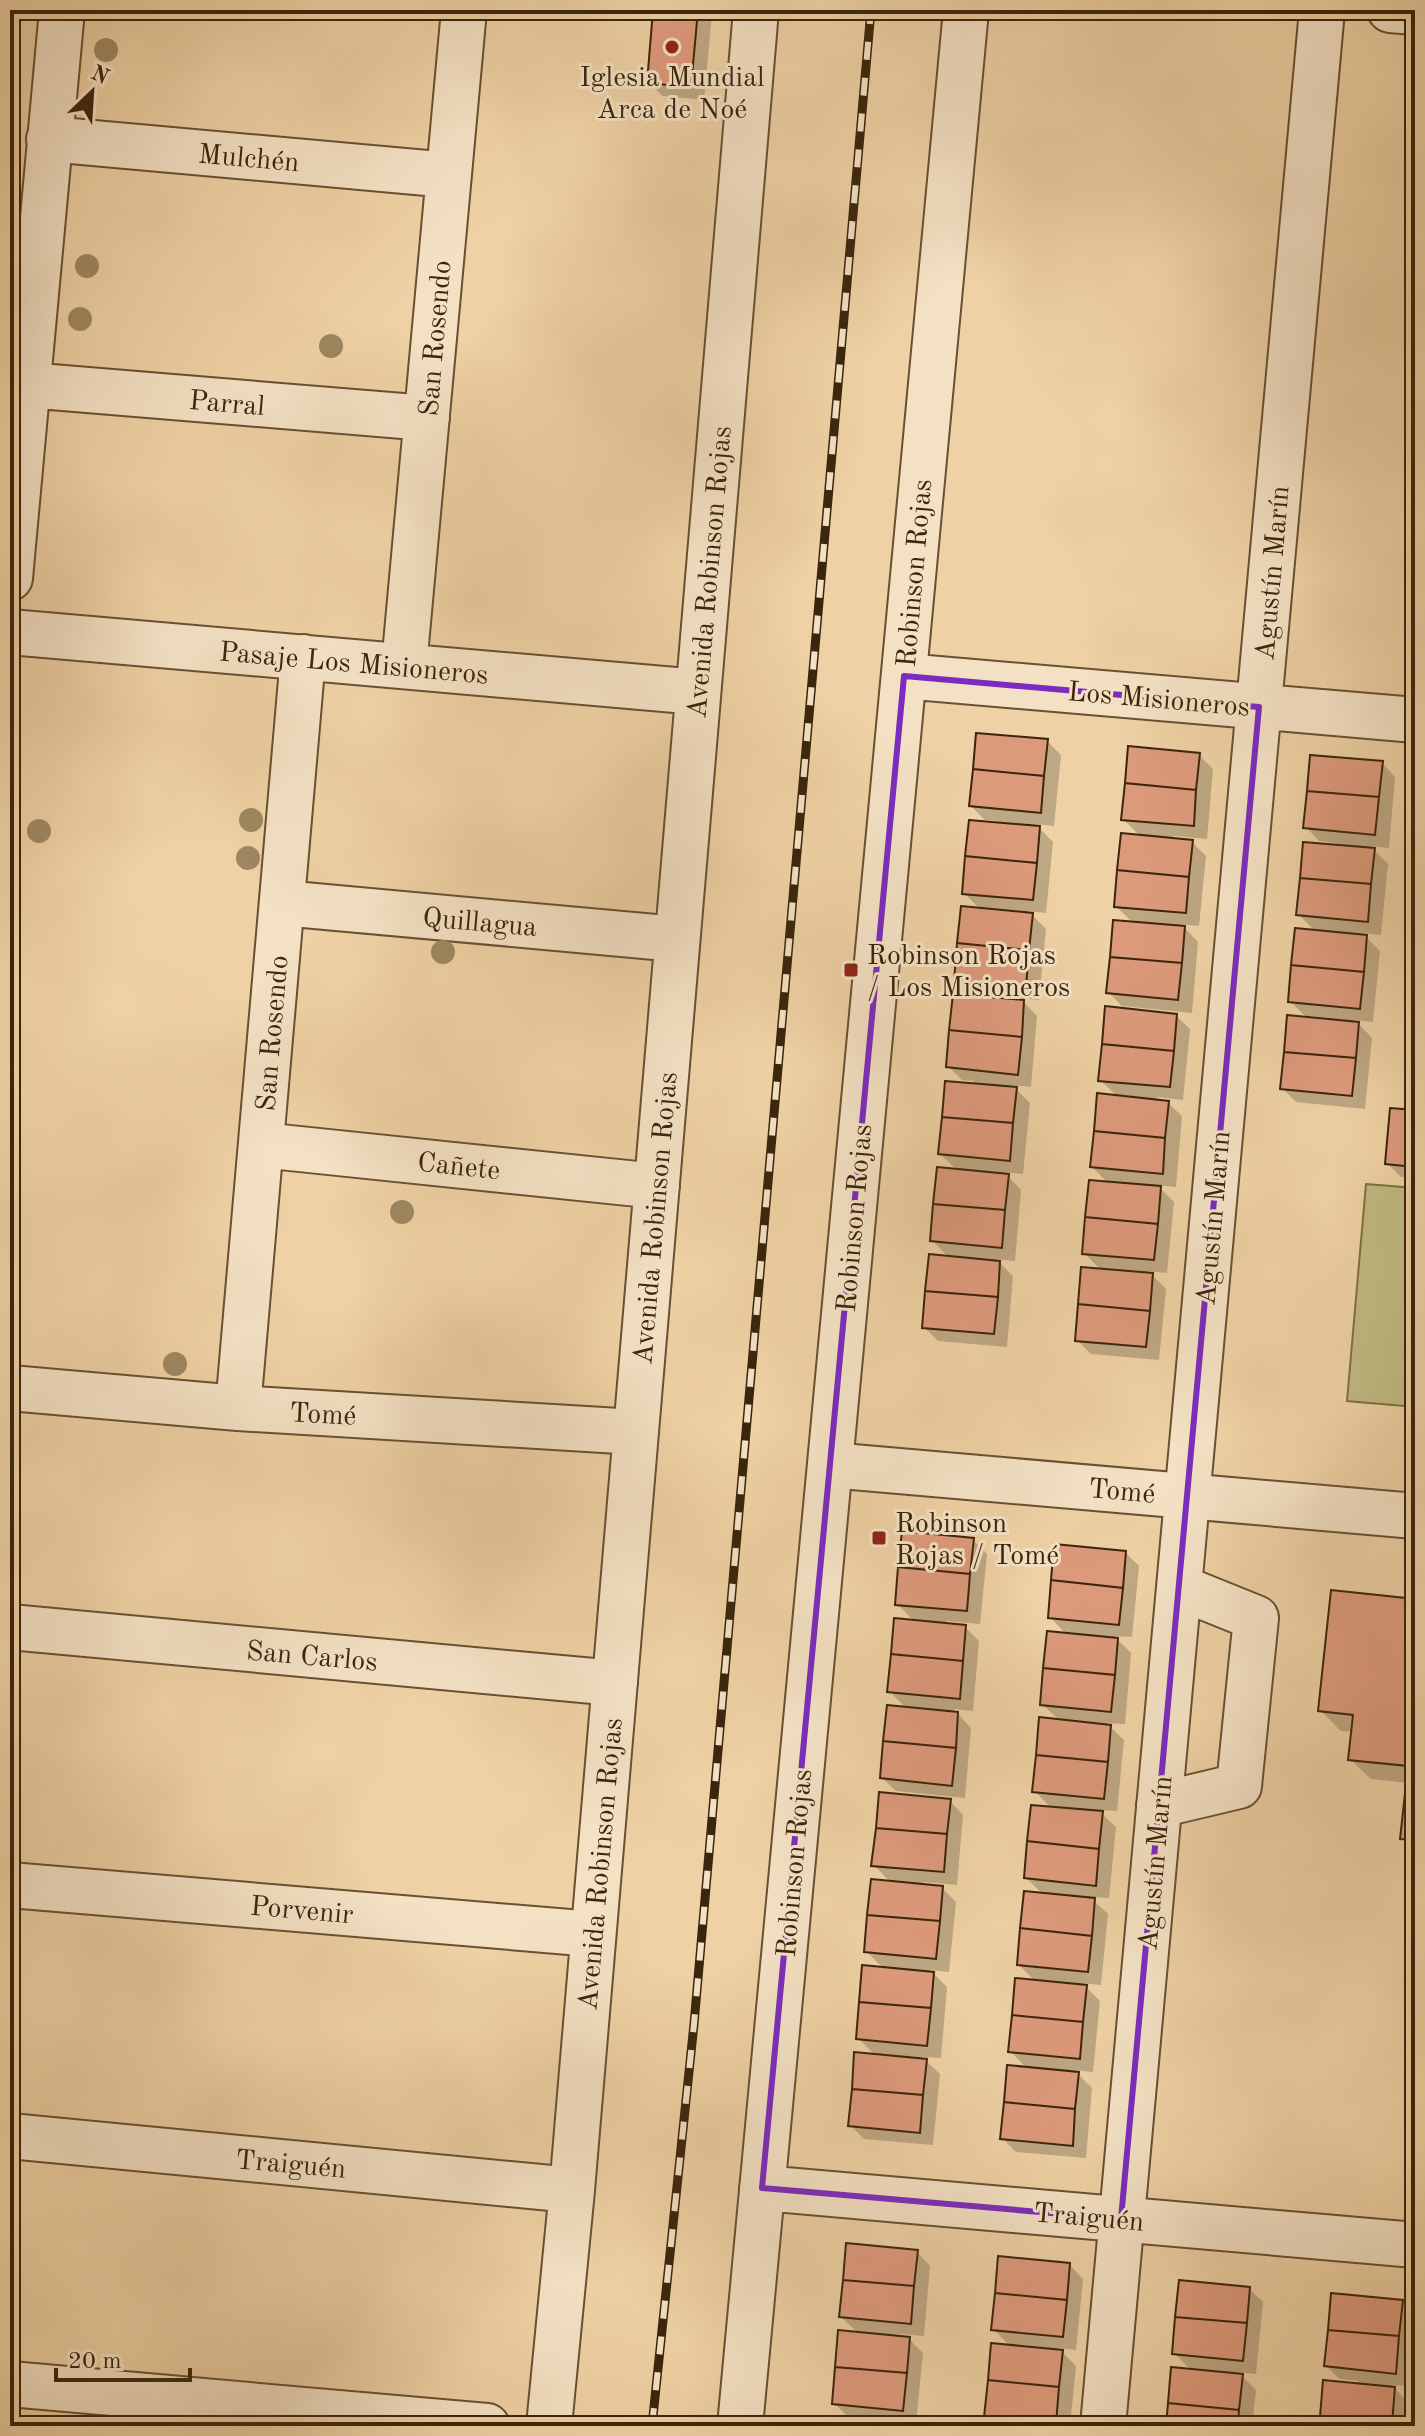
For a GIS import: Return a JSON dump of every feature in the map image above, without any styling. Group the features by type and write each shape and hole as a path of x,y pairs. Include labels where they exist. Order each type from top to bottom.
{"street":[{"path":"10,578 62,10"},
{"name":"San Rosendo","path":"404,666 464,10"},
{"name":"Avenida Robinson Rojas","path":"549,2426 572,2190 756,10"},
{"name":"Robinson Rojas","path":"740,2426 966,10"},
{"name":"Agustín Marín","path":"1103,2426 1322,10"},
{"path":"1390,10 1415,12"},
{"name":"Mulchén","path":"49,139 449,175"},
{"name":"Parral","path":"27,385 427,418"},
{"name":"Pasaje Los Misioneros","path":"10,632 698,692"},
{"name":"San Rosendo","path":"238,1408 303,657"},
{"name":"Los Misioneros","path":"904,676 1415,720"},
{"name":"Quillagua","path":"282,903 677,939"},
{"name":"Cañete","path":"261,1145 657,1186"},
{"name":"Tomé","path":"10,1388 238,1408 636,1432"},
{"name":"Tomé","path":"830,1465 1415,1516"},
{"path":"1159,1805 1239,1786 1256,1618 1179,1587"},
{"name":"San Carlos","path":"10,1627 615,1683"},
{"name":"Porvenir","path":"10,1885 593,1934"},
{"name":"Traiguén","path":"10,2136 572,2190"},
{"name":"Traiguén","path":"762,2188 1415,2245"},
{"path":"10,2384 250,2416 487,2426"}],"highlighted area":[{"path":"904,676 1259,707 1121,2219 762,2188"}],"shaded area":[{"path":"1366,1184 1415,1188 1415,1407 1347,1401"}],"building":[{"name":"Iglesia Mundial Arca de Noé","path":"653,10 698,10 691,87 647,83"},
{"path":"976,733 1048,739 1044,776 973,769"},
{"path":"1128,746 1200,753 1196,790 1125,783"},
{"path":"1310,755 1383,761 1379,797 1307,791"},
{"path":"973,769 1044,776 1041,813 969,806"},
{"path":"1125,783 1196,790 1194,826 1121,820"},
{"path":"1307,791 1379,797 1375,835 1303,828"},
{"path":"969,820 1040,826 1037,863 965,856"},
{"path":"1121,833 1193,840 1189,877 1117,870"},
{"path":"1303,842 1375,848 1371,884 1300,878"},
{"path":"965,856 1037,863 1033,900 962,894"},
{"path":"1117,870 1189,877 1186,913 1114,907"},
{"path":"1300,878 1371,884 1368,922 1296,915"},
{"path":"961,906 1033,913 1029,950 957,943"},
{"path":"1113,920 1185,926 1182,963 1110,957"},
{"path":"1295,928 1367,935 1364,972 1291,965"},
{"path":"957,943 1029,950 1026,988 954,981"},
{"path":"1110,957 1182,963 1178,1000 1106,993"},
{"path":"1291,965 1364,972 1360,1009 1288,1002"},
{"path":"953,994 1024,1000 1022,1037 949,1030"},
{"path":"1105,1006 1177,1014 1174,1051 1102,1044"},
{"path":"1287,1015 1359,1022 1356,1058 1284,1052"},
{"path":"949,1030 1022,1037 1018,1075 946,1067"},
{"path":"1102,1044 1174,1051 1170,1087 1098,1081"},
{"path":"1284,1052 1356,1058 1352,1096 1280,1089"},
{"path":"945,1081 1017,1087 1013,1123 942,1117"},
{"path":"1097,1093 1169,1101 1165,1138 1094,1131"},
{"path":"1390,1108 1415,1110 1415,1167 1385,1164"},
{"path":"942,1117 1013,1123 1010,1161 938,1154"},
{"path":"1094,1131 1165,1138 1163,1174 1090,1167"},
{"path":"937,1167 1009,1174 1005,1210 933,1204"},
{"path":"1089,1180 1161,1186 1158,1224 1085,1217"},
{"path":"933,1204 1005,1210 1002,1248 930,1241"},
{"path":"1085,1217 1158,1224 1154,1260 1082,1254"},
{"path":"929,1254 1000,1261 998,1297 925,1291"},
{"path":"1081,1267 1153,1273 1150,1311 1078,1304"},
{"path":"925,1291 998,1297 994,1334 922,1328"},
{"path":"1078,1304 1150,1311 1146,1347 1075,1341"},
{"path":"902,1531 974,1538 970,1574 898,1567"},
{"path":"1054,1544 1126,1551 1123,1588 1051,1580"},
{"path":"898,1567 970,1574 967,1611 895,1605"},
{"path":"1051,1580 1123,1588 1119,1625 1048,1618"},
{"path":"1331,1590 1415,1599 1415,1840 1400,1839 1408,1766 1348,1760 1353,1715 1318,1711"},
{"path":"894,1618 966,1625 963,1661 891,1654"},
{"path":"1047,1631 1118,1638 1115,1675 1043,1668"},
{"path":"891,1654 963,1661 960,1699 887,1692"},
{"path":"1043,1668 1115,1675 1111,1712 1040,1705"},
{"path":"887,1705 958,1712 956,1748 883,1741"},
{"path":"1039,1717 1111,1725 1108,1762 1036,1755"},
{"path":"883,1741 956,1748 952,1786 880,1778"},
{"path":"1036,1755 1108,1762 1104,1799 1032,1792"},
{"path":"879,1792 951,1799 947,1834 876,1828"},
{"path":"1031,1805 1103,1811 1099,1849 1027,1841"},
{"path":"876,1828 947,1834 944,1872 871,1866"},
{"path":"1027,1841 1099,1849 1096,1886 1024,1878"},
{"path":"871,1879 943,1886 940,1921 867,1915"},
{"path":"1024,1891 1095,1898 1092,1936 1020,1928"},
{"path":"867,1915 940,1921 936,1959 864,1952"},
{"path":"1020,1928 1092,1936 1088,1972 1017,1965"},
{"path":"862,1965 934,1972 931,2008 859,2002"},
{"path":"1015,1978 1087,1985 1083,2022 1012,2015"},
{"path":"859,2002 931,2008 927,2046 856,2039"},
{"path":"1012,2015 1083,2022 1080,2059 1008,2052"},
{"path":"854,2052 927,2059 923,2095 852,2089"},
{"path":"1007,2065 1079,2072 1075,2109 1004,2102"},
{"path":"852,2089 923,2095 920,2133 848,2126"},
{"path":"1004,2102 1075,2109 1073,2146 1000,2139"},
{"path":"846,2243 918,2250 914,2286 843,2280"},
{"path":"998,2256 1070,2263 1067,2300 995,2293"},
{"path":"843,2280 914,2286 911,2324 839,2317"},
{"path":"1179,2280 1250,2287 1247,2323 1175,2317"},
{"path":"995,2293 1067,2300 1063,2337 991,2330"},
{"path":"1331,2293 1403,2300 1399,2336 1328,2330"},
{"path":"1175,2317 1247,2323 1243,2361 1172,2354"},
{"path":"838,2330 910,2337 907,2373 835,2367"},
{"path":"1328,2330 1399,2336 1396,2374 1324,2366"},
{"path":"991,2343 1063,2350 1059,2387 988,2380"},
{"path":"835,2367 907,2373 903,2411 832,2404"},
{"path":"1171,2367 1243,2374 1239,2410 1168,2403"},
{"path":"988,2380 1059,2387 1056,2424 984,2417"},
{"path":"1323,2380 1395,2387 1392,2424 1320,2417"},
{"path":"1168,2403 1239,2410 1238,2426 1166,2426"},
{"path":"830,2417 903,2424 903,2426 830,2426"},
{"path":"1320,2417 1392,2424 1319,2426"}],"railway":[{"path":"652,2426 694,2024 871,10"}],"place":[{"name":"Iglesia Mundial Arca de Noé","path":"672,47"},
{"name":"Robinson Rojas / Los Misioneros","path":"851,970"},
{"name":"Robinson Rojas / Tomé","path":"879,1538"}]}
